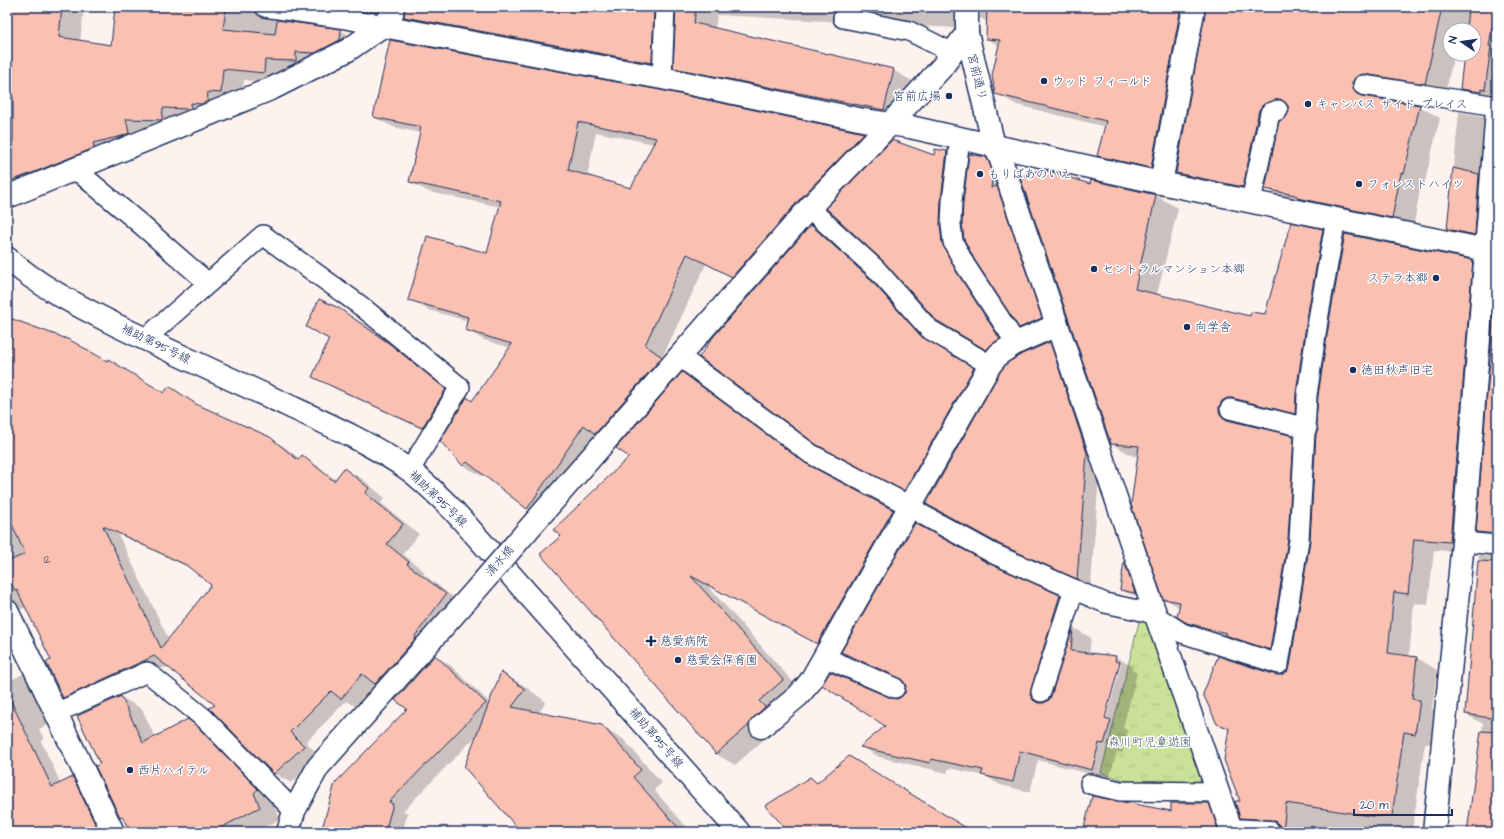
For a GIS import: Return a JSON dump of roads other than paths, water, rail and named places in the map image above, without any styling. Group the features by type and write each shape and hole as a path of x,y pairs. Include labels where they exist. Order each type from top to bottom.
{"street":[{"path":"7,197 273,88 348,50 392,14 393,7"},
{"name":"宮前通り","path":"967,7 967,33 994,146 1000,157 1156,616 1232,831"},
{"path":"1161,183 1194,7"},
{"path":"377,25 662,78 910,127 1161,183 1486,250"},
{"name":"清水橋","path":"291,822 318,767 809,208 942,68 967,33"},
{"path":"1434,832 1463,542 1486,250 1493,216 1497,110"},
{"name":"補助第95号線","path":"7,258 26,274 65,299 145,339 338,429 380,451 410,470 454,511 739,832"},
{"path":"761,727 798,696 810,682 990,365 999,354 1016,343 1057,325"},
{"path":"7,611 113,832"},
{"path":"1232,831 1269,832"}],"lane":[{"path":"265,7 346,18 377,25"},
{"path":"662,78 666,7"},
{"path":"843,18 909,30 953,54"},
{"path":"1363,85 1497,106"},
{"path":"1251,201 1270,113 1278,110"},
{"path":"960,139 952,201 951,224 953,242 965,265 1016,343"},
{"path":"75,169 208,283"},
{"path":"809,208 876,269 929,329 990,365"},
{"path":"679,356 811,454 910,506 923,515 994,554 1105,603 1147,612 1156,616 1182,633 1279,664 1299,540 1308,388 1319,314 1336,219"},
{"path":"145,339 262,235 361,306 460,387 410,470"},
{"path":"1230,409 1306,428"},
{"path":"1463,542 1497,545"},
{"path":"1041,692 1074,589"},
{"path":"824,657 895,688"},
{"path":"56,713 146,672 205,719 291,822"},
{"path":"1090,784 1120,791 1218,792"}],"place":[{"name":"ウッド フィールド","path":"1044,81"},
{"name":"宮前広場","path":"949,96"},
{"name":"キャンパス サイド プレイス","path":"1308,104"},
{"name":"もりばあのいえ","path":"980,174"},
{"name":"フォレストハイツ","path":"1359,184"},
{"name":"セントラルマンション本郷","path":"1094,269"},
{"name":"ステラ本郷","path":"1436,278"},
{"name":"向学舎","path":"1187,327"},
{"name":"徳田秋声旧宅","path":"1353,370"},
{"name":"慈愛病院","path":"651,641"},
{"name":"慈愛会保育園","path":"678,660"},
{"name":"西片ハイテル","path":"130,770"}],"park label":[{"name":"森川町児童遊園","path":"1150,742"}]}
